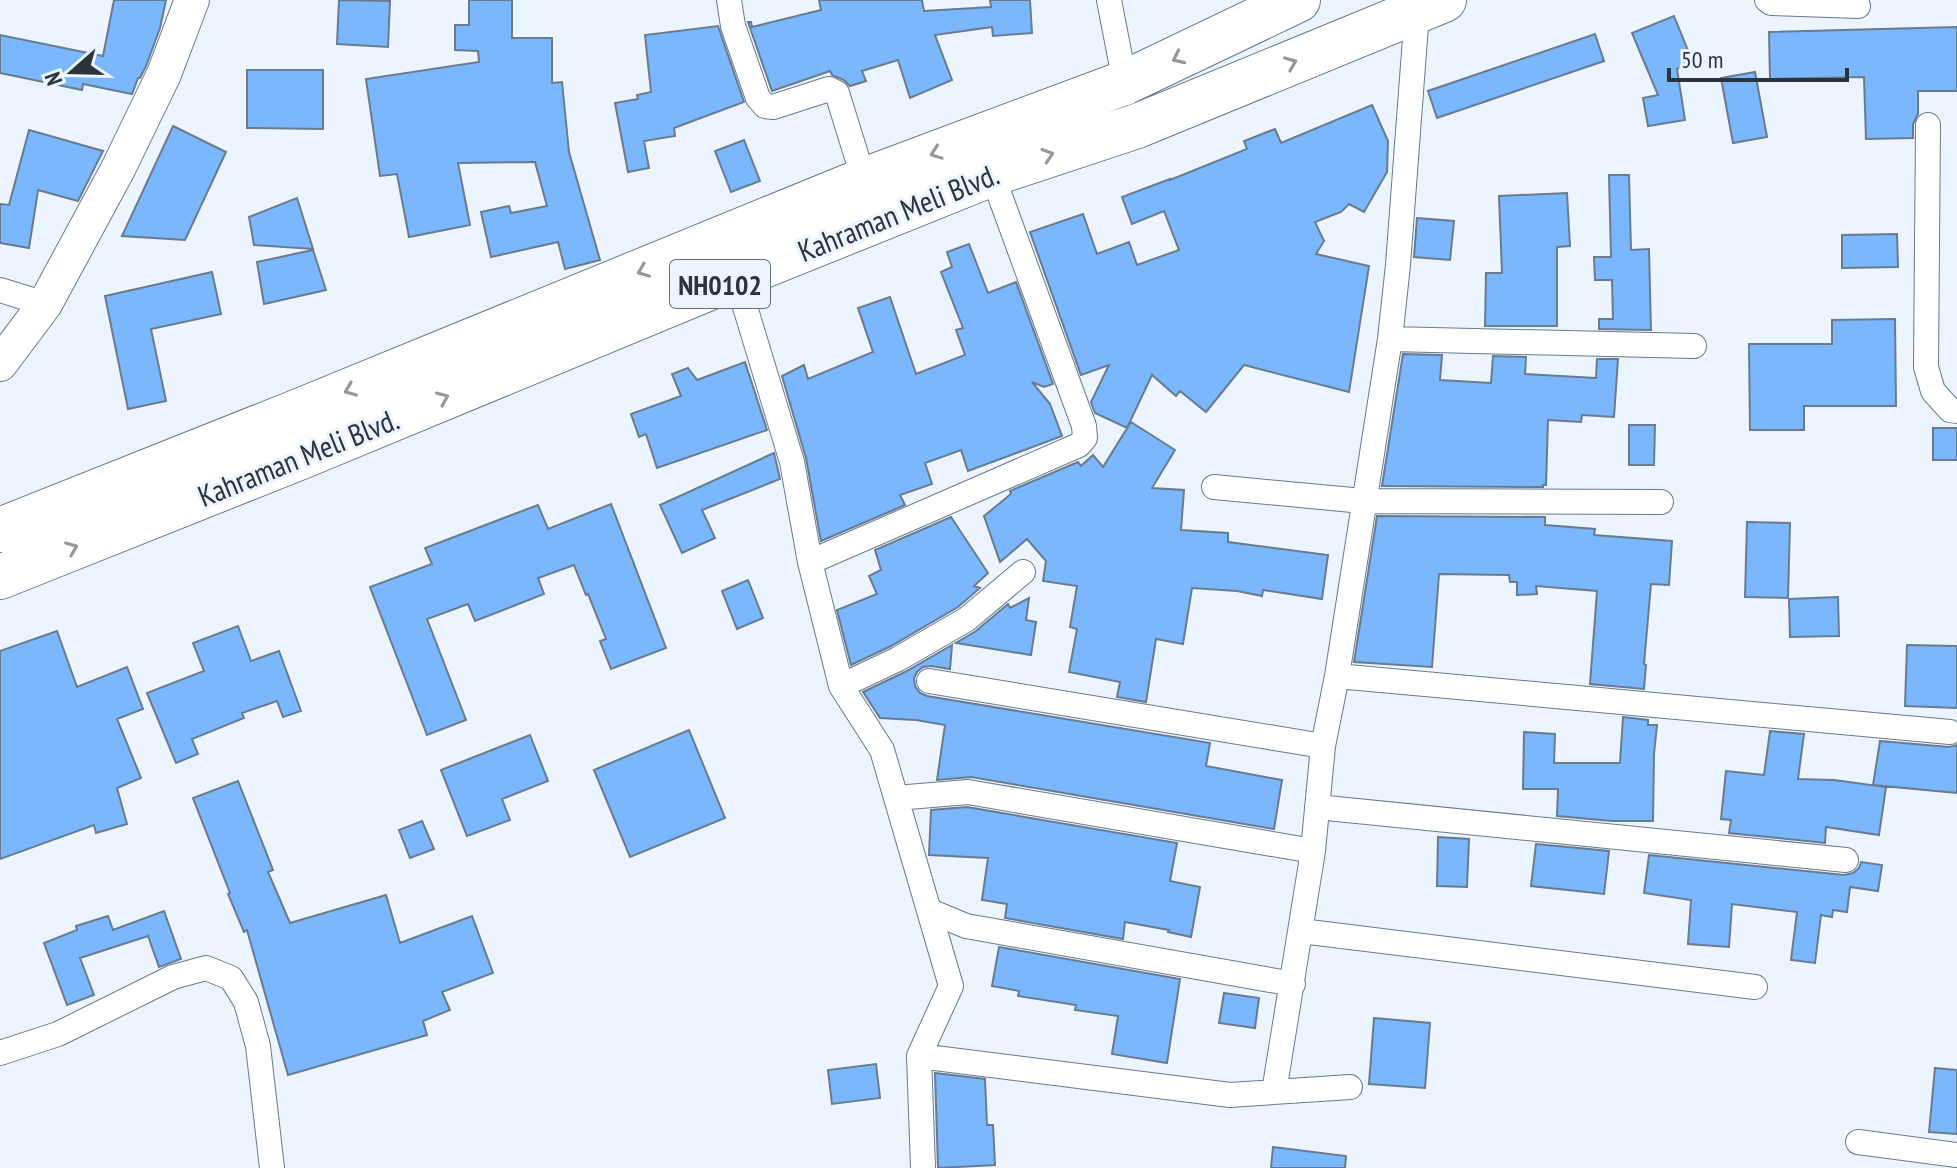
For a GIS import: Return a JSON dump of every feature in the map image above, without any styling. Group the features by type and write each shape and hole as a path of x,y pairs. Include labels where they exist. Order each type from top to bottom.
{"highway":[{"name":"Kahraman Meli Blvd.","path":"0,530 864,180 1124,83 1298,0"},
{"name":"Kahraman Meli Blvd.","path":"0,577 992,174 1137,126 1430,6"}],"street":[{"path":"0,364 45,304 118,169 164,74 192,0"},
{"path":"729,0 733,26 758,98 765,106 773,107 829,89 837,93 864,180"},
{"path":"1109,0 1124,83 1137,126"},
{"path":"1767,0 1771,3 1858,6"},
{"path":"1274,1092 1313,851 1323,746 1337,676 1390,339 1430,6"},
{"path":"1928,125 1926,367 1933,391 1950,410 1957,411"},
{"path":"810,562 1079,445 1085,438 1079,411 992,174"},
{"path":"736,277 792,462 810,562 841,686 882,750 951,986 919,1056 923,1168"},
{"path":"0,290 45,304"},
{"path":"1390,339 1694,346"},
{"path":"1214,487 1363,501 1661,502"},
{"path":"841,686 898,659 967,619 1023,572"},
{"path":"1337,676 1950,732"},
{"path":"929,681 1323,746"},
{"path":"896,798 968,792 1313,851"},
{"path":"1317,807 1846,860"},
{"path":"930,911 966,926 1293,984"},
{"path":"1301,931 1755,987"},
{"path":"0,1053 58,1034 173,977 206,968 231,978 246,1002 258,1046 272,1168"},
{"path":"919,1056 1230,1095 1350,1087"},
{"path":"1858,1142 1957,1155"}],"building":[{"path":"114,0 166,0 160,28 132,94 83,84 82,90 0,73 0,35 103,56"},
{"path":"339,0 390,1 388,47 337,44"},
{"path":"469,0 512,0 512,38 552,38 552,83 562,82 569,152 600,260 565,269 558,242 491,257 481,212 509,206 511,213 547,206 535,162 458,163 470,225 409,237 397,174 380,176 366,79 479,62 478,51 455,50 455,25 469,25"},
{"path":"819,0 922,0 924,11 991,7 990,0 1030,0 1032,33 993,36 992,27 935,35 952,80 910,98 898,60 862,71 866,81 850,86 830,71 772,91 748,22 752,27 821,10"},
{"path":"1674,16 1693,63 1677,69 1685,120 1648,126 1643,98 1658,95 1632,33"},
{"path":"718,26 744,102 674,128 675,136 644,141 649,168 628,172 615,103 638,99 637,95 651,92 645,35"},
{"path":"1957,27 1957,91 1918,91 1918,114 1913,124 1913,138 1866,139 1864,77 1770,79 1769,32"},
{"path":"1595,34 1604,61 1437,118 1428,91"},
{"path":"247,70 323,70 323,129 247,128"},
{"path":"1755,72 1767,137 1733,143 1721,78"},
{"path":"1372,105 1388,141 1387,172 1364,212 1349,204 1341,212 1315,222 1324,241 1316,254 1369,266 1349,392 1244,365 1206,412 1180,391 1176,396 1152,375 1127,428 1095,413 1091,402 1109,365 1081,375 1030,232 1083,214 1097,254 1129,242 1137,265 1179,250 1164,211 1132,224 1122,197 1247,149 1244,141 1275,129 1281,143"},
{"path":"173,126 226,152 185,240 122,236"},
{"path":"29,130 103,151 78,201 38,190 29,248 0,243 0,204 9,205"},
{"path":"744,140 760,181 731,192 715,151"},
{"path":"1609,175 1629,175 1631,250 1649,249 1651,330 1599,329 1599,319 1613,319 1612,280 1595,280 1594,257 1611,257"},
{"path":"1567,193 1570,246 1557,247 1557,326 1485,326 1486,273 1502,273 1499,196"},
{"path":"297,198 313,249 254,245 249,217"},
{"path":"1417,218 1454,221 1450,260 1414,257"},
{"path":"1897,234 1898,267 1842,268 1842,235"},
{"path":"969,244 988,293 1016,282 1053,384 1044,387 1032,382 1050,404 1062,436 968,471 961,450 925,463 932,484 900,495 905,505 821,541 806,458 782,376 804,365 808,379 873,352 858,308 890,297 916,374 965,355 956,330 963,328 941,272 952,267 947,252"},
{"path":"313,250 326,290 264,304 257,262"},
{"path":"212,272 221,314 151,329 166,401 128,409 105,296"},
{"path":"1895,319 1896,406 1804,406 1804,430 1750,430 1749,344 1832,344 1832,320"},
{"path":"1403,354 1442,355 1440,380 1491,383 1493,356 1526,357 1525,374 1596,378 1597,359 1618,359 1614,417 1582,415 1581,422 1548,420 1546,485 1543,487 1382,486"},
{"path":"745,362 767,430 657,468 646,434 639,437 631,414 681,396 672,374 688,368 697,380"},
{"path":"1131,422 1175,450 1152,488 1184,490 1181,530 1228,533 1228,542 1328,555 1322,599 1263,590 1262,596 1192,588 1183,644 1156,639 1146,702 1117,697 1120,682 1069,672 1077,629 1070,627 1077,586 1043,581 1046,561 1027,539 1000,562 984,516 1011,494 1010,491 1078,462 1081,466 1093,455 1103,467"},
{"path":"1629,425 1655,425 1654,465 1629,465"},
{"path":"1933,428 1957,428 1957,460 1933,460"},
{"path":"774,453 780,479 702,510 715,538 682,553 660,505"},
{"path":"611,504 666,648 611,669 600,641 606,639 574,565 538,578 544,594 475,621 468,604 427,619 466,720 427,735 370,587 432,564 425,548 538,505 548,529"},
{"path":"1377,516 1545,517 1545,525 1595,529 1594,535 1672,541 1669,585 1651,584 1644,689 1590,684 1597,591 1536,586 1537,594 1517,595 1517,582 1510,582 1509,575 1439,574 1432,667 1354,662"},
{"path":"951,517 988,573 974,586 980,588 958,607 851,665 837,610 877,594 869,576 881,570 875,550"},
{"path":"1747,522 1790,523 1788,598 1745,597"},
{"path":"748,580 763,618 737,629 722,591"},
{"path":"1838,597 1839,636 1790,637 1789,599"},
{"path":"1029,598 1026,620 1036,622 1031,655 956,643 976,631 1008,604 1010,608"},
{"path":"238,626 251,661 279,651 301,711 283,717 277,701 242,713 244,718 192,739 198,754 176,763 147,693 204,671 193,643"},
{"path":"57,631 77,687 127,667 143,709 117,719 141,778 117,788 127,824 96,833 94,825 0,859 0,651"},
{"path":"952,645 950,669 931,666 917,672 915,686 920,693 1210,743 1206,766 1282,780 1274,829 971,777 937,780 945,725 880,718 863,692"},
{"path":"1907,645 1957,646 1957,708 1905,706"},
{"path":"1623,717 1648,720 1648,725 1657,725 1653,821 1557,816 1558,789 1523,789 1524,732 1555,734 1554,763 1620,763"},
{"path":"689,730 725,818 630,857 594,770"},
{"path":"1770,731 1804,734 1798,779 1886,787 1879,835 1826,827 1825,843 1729,833 1731,820 1721,819 1726,771 1764,775"},
{"path":"530,735 548,781 502,799 510,820 467,836 441,770"},
{"path":"1880,741 1949,747 1957,745 1957,793 1873,785"},
{"path":"238,781 273,870 268,872 290,923 386,895 400,943 472,916 493,973 442,992 450,1010 423,1021 427,1035 288,1075 247,930 244,932 228,894 193,798"},
{"path":"967,807 1177,843 1170,881 1200,887 1191,937 1125,922 1123,939 1005,918 1007,904 982,900 988,858 929,855 931,810"},
{"path":"422,821 434,849 410,858 399,830"},
{"path":"1438,837 1469,839 1467,887 1437,886"},
{"path":"1536,844 1609,851 1604,894 1531,886"},
{"path":"1649,855 1844,875 1853,873 1861,862 1882,865 1878,891 1850,887 1847,912 1833,910 1832,917 1821,915 1815,963 1791,960 1797,912 1732,904 1729,947 1688,944 1691,900 1644,893"},
{"path":"164,911 181,959 159,967 148,936 80,958 94,995 67,1005 44,943 77,930 76,926 108,916 113,930"},
{"path":"999,947 1180,979 1167,1063 1112,1054 1118,1016 1075,1010 1076,1005 1018,996 1019,991 992,986"},
{"path":"1224,993 1259,998 1255,1028 1219,1023"},
{"path":"1374,1018 1430,1023 1425,1088 1369,1084"},
{"path":"876,1064 880,1098 832,1104 828,1070"},
{"path":"1935,1068 1957,1070 1957,1134 1929,1132"},
{"path":"935,1073 985,1079 987,1125 993,1125 995,1165 938,1168"},
{"path":"1273,1147 1346,1156 1345,1168 1271,1168"}]}
